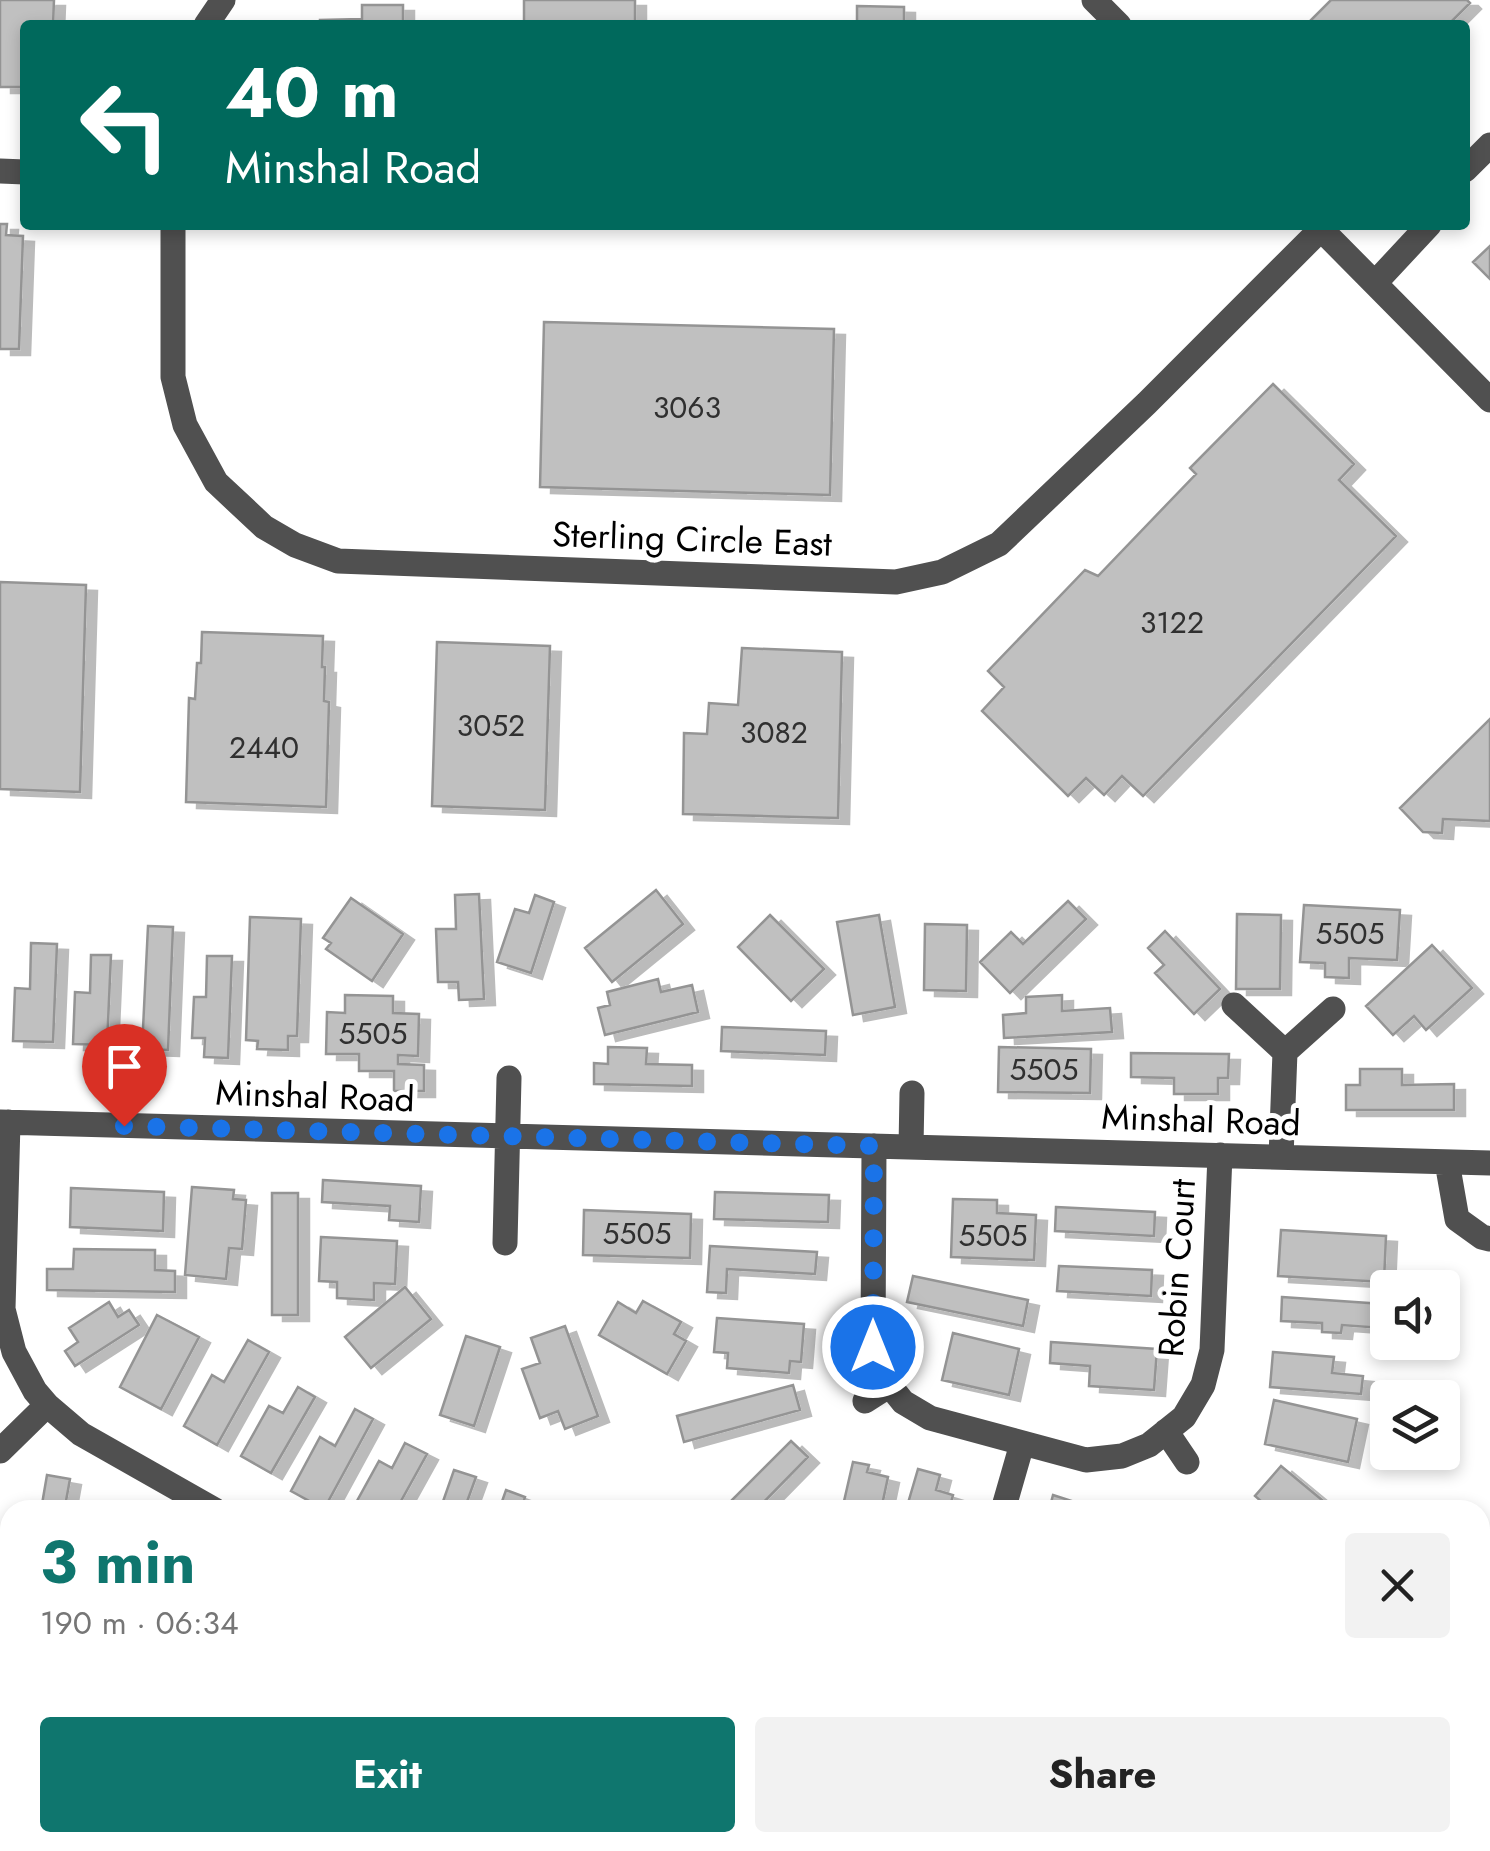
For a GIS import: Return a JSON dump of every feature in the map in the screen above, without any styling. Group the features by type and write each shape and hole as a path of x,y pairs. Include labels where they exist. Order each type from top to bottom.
{"street":[{"path":"1094,0 1114,20"},
{"path":"1470,165 1490,145"},
{"name":"Sterling Circle East","path":"173,230 173,377 184,425 216,482 264,528 295,546 338,561 896,582 942,572 999,544 1147,402 1316,230"},
{"path":"1322,230 1490,400"},
{"path":"1375,283 1424,230"},
{"path":"1234,1005 1285,1052"},
{"path":"1280,1157 1285,1052 1333,1009"},
{"path":"505,1243 509,1078"},
{"path":"911,1147 912,1093"},
{"path":"4,1122 3,1309 14,1352 36,1391 81,1434 197,1500"},
{"name":"Minshal Road","path":"4,1122 1490,1163"},
{"name":"Robin Court","path":"874,1146 873,1347 883,1377 902,1402 930,1418 1086,1460 1122,1456 1150,1445 1184,1417 1203,1386 1212,1350 1220,1155"},
{"path":"1447,1162 1457,1220 1490,1240"},
{"path":"865,1402 890,1385"},
{"path":"0,1451 47,1404"},
{"path":"1166,1432 1187,1462"},
{"path":"1006,1500 1022,1444"}],"building":[{"path":"0,0 54,0 53,20 20,20 20,87 0,87"},
{"path":"524,0 635,0 635,20 524,20"},
{"path":"1331,0 1470,3 1453,20 1311,20"},
{"path":"362,5 403,5 403,20 320,20 362,19"},
{"path":"857,6 904,7 904,20 857,20"},
{"path":"0,224 7,224 6,235 23,236 19,349 0,349"},
{"path":"1490,246 1490,279 1473,262"},
{"path":"544,322 834,329 830,495 540,487"},
{"path":"1273,384 1354,464 1339,480 1396,536 1143,796 1122,776 1104,795 1086,778 1068,796 982,711 1004,687 988,671 1085,570 1098,576 1196,474 1190,468"},
{"path":"0,582 86,585 80,792 0,789"},
{"path":"202,632 323,636 324,701 329,702 326,807 186,802 189,698 195,699"},
{"path":"437,642 550,646 545,810 432,806"},
{"path":"742,648 842,652 838,818 683,814 684,733 707,734 709,703 738,705"},
{"path":"1490,719 1490,821 1443,819 1442,833 1423,832 1400,808"},
{"path":"656,890 683,924 612,982 585,948"},
{"path":"479,894 484,999 459,1000 458,982 438,982 436,929 456,929 455,895"},
{"path":"535,895 554,902 531,973 497,962 515,909 529,913"},
{"path":"351,898 403,934 372,981 326,949 331,943 323,938"},
{"path":"1068,901 1086,919 1010,993 980,962 1011,932 1023,944"},
{"path":"1304,905 1400,910 1397,960 1349,958 1349,978 1325,977 1325,963 1300,962"},
{"path":"1237,914 1281,915 1280,989 1236,989"},
{"path":"770,915 824,969 791,1001 738,947"},
{"path":"879,915 895,1007 853,1015 837,922"},
{"path":"250,917 301,919 297,1036 288,1036 288,1050 257,1049 258,1041 246,1040"},
{"path":"925,924 967,925 966,991 924,990"},
{"path":"148,926 173,927 168,1050 142,1049"},
{"path":"1165,931 1220,989 1194,1014 1155,973 1164,965 1148,948"},
{"path":"31,943 57,944 53,1042 13,1041 15,988 30,989"},
{"path":"1432,945 1472,988 1426,1030 1414,1016 1393,1035 1366,1006"},
{"path":"91,955 111,955 107,1045 73,1044 75,992 90,993"},
{"path":"207,956 232,956 228,1058 204,1057 205,1038 192,1038 194,997 206,997"},
{"path":"658,979 661,992 692,985 698,1012 605,1035 598,1008 610,1005 607,992"},
{"path":"345,995 393,996 393,1013 419,1014 418,1056 398,1055 398,1064 424,1065 424,1091 394,1091 394,1071 359,1071 359,1054 326,1054 327,1012 345,1013"},
{"path":"1062,995 1062,1011 1110,1008 1112,1032 1004,1038 1003,1015 1026,1013 1026,997"},
{"path":"722,1027 826,1031 825,1055 721,1051"},
{"path":"608,1047 647,1048 646,1064 692,1065 692,1086 594,1084 594,1063 608,1064"},
{"path":"999,1047 1091,1049 1090,1093 998,1092"},
{"path":"1131,1053 1229,1054 1228,1078 1218,1078 1218,1094 1174,1094 1174,1078 1131,1077"},
{"path":"1360,1069 1402,1069 1402,1085 1454,1084 1454,1110 1346,1110 1346,1085 1360,1085"},
{"path":"323,1180 421,1186 419,1222 389,1220 390,1206 322,1202"},
{"path":"192,1187 234,1190 233,1199 246,1200 242,1249 229,1248 226,1279 185,1275"},
{"path":"71,1188 164,1192 163,1231 70,1227"},
{"path":"715,1192 829,1195 828,1222 714,1219"},
{"path":"272,1193 298,1193 298,1315 272,1315"},
{"path":"953,1199 997,1200 997,1213 1036,1215 1034,1260 951,1257"},
{"path":"1056,1207 1155,1212 1154,1236 1055,1231"},
{"path":"584,1210 691,1214 690,1258 583,1255"},
{"path":"1281,1230 1386,1236 1385,1270 1370,1270 1370,1281 1278,1276"},
{"path":"321,1237 397,1241 395,1284 374,1283 374,1300 337,1298 337,1282 319,1281"},
{"path":"710,1246 817,1252 815,1274 727,1269 726,1293 707,1292"},
{"path":"74,1249 155,1250 155,1270 175,1271 175,1292 47,1290 47,1269 73,1269"},
{"path":"1059,1266 1152,1270 1151,1296 1057,1291"},
{"path":"913,1276 1028,1300 1023,1326 907,1302"},
{"path":"405,1287 431,1319 371,1368 345,1337"},
{"path":"1282,1297 1370,1303 1370,1327 1342,1325 1341,1333 1322,1332 1322,1323 1281,1321"},
{"path":"643,1301 681,1322 674,1334 686,1341 667,1374 599,1335 618,1302 636,1313"},
{"path":"109,1302 118,1317 129,1310 139,1325 75,1366 65,1351 78,1342 69,1328"},
{"path":"157,1315 199,1337 161,1409 120,1387"},
{"path":"717,1318 804,1324 801,1362 790,1361 789,1373 727,1368 728,1353 714,1352"},
{"path":"565,1326 598,1416 565,1429 558,1411 540,1418 522,1369 540,1363 531,1338"},
{"path":"953,1333 1019,1349 1009,1395 942,1380"},
{"path":"466,1336 500,1347 474,1426 440,1415"},
{"path":"248,1340 269,1352 217,1445 184,1426 212,1375 224,1382"},
{"path":"1051,1342 1157,1349 1154,1390 1089,1386 1090,1366 1050,1363"},
{"path":"1273,1352 1334,1357 1332,1373 1363,1376 1361,1394 1270,1387"},
{"path":"793,1385 800,1410 684,1442 677,1416"},
{"path":"298,1387 315,1397 271,1473 241,1456 269,1406 283,1413"},
{"path":"1274,1400 1357,1419 1348,1462 1265,1444"},
{"path":"355,1409 373,1419 329,1500 308,1500 291,1491 320,1437 335,1446"},
{"path":"791,1441 808,1457 766,1500 732,1500"},
{"path":"405,1443 427,1454 402,1500 358,1500 379,1461 392,1468"},
{"path":"853,1462 869,1465 867,1472 888,1477 883,1500 844,1500"},
{"path":"1281,1466 1322,1500 1260,1500 1255,1496"},
{"path":"918,1469 940,1475 936,1490 953,1495 952,1500 909,1500"},
{"path":"454,1470 476,1477 468,1500 444,1500"},
{"path":"47,1475 70,1479 66,1500 43,1500"},
{"path":"506,1490 525,1497 524,1500 502,1500"}],"route":[{"path":"124,1126 874,1146 873,1347"}]}
